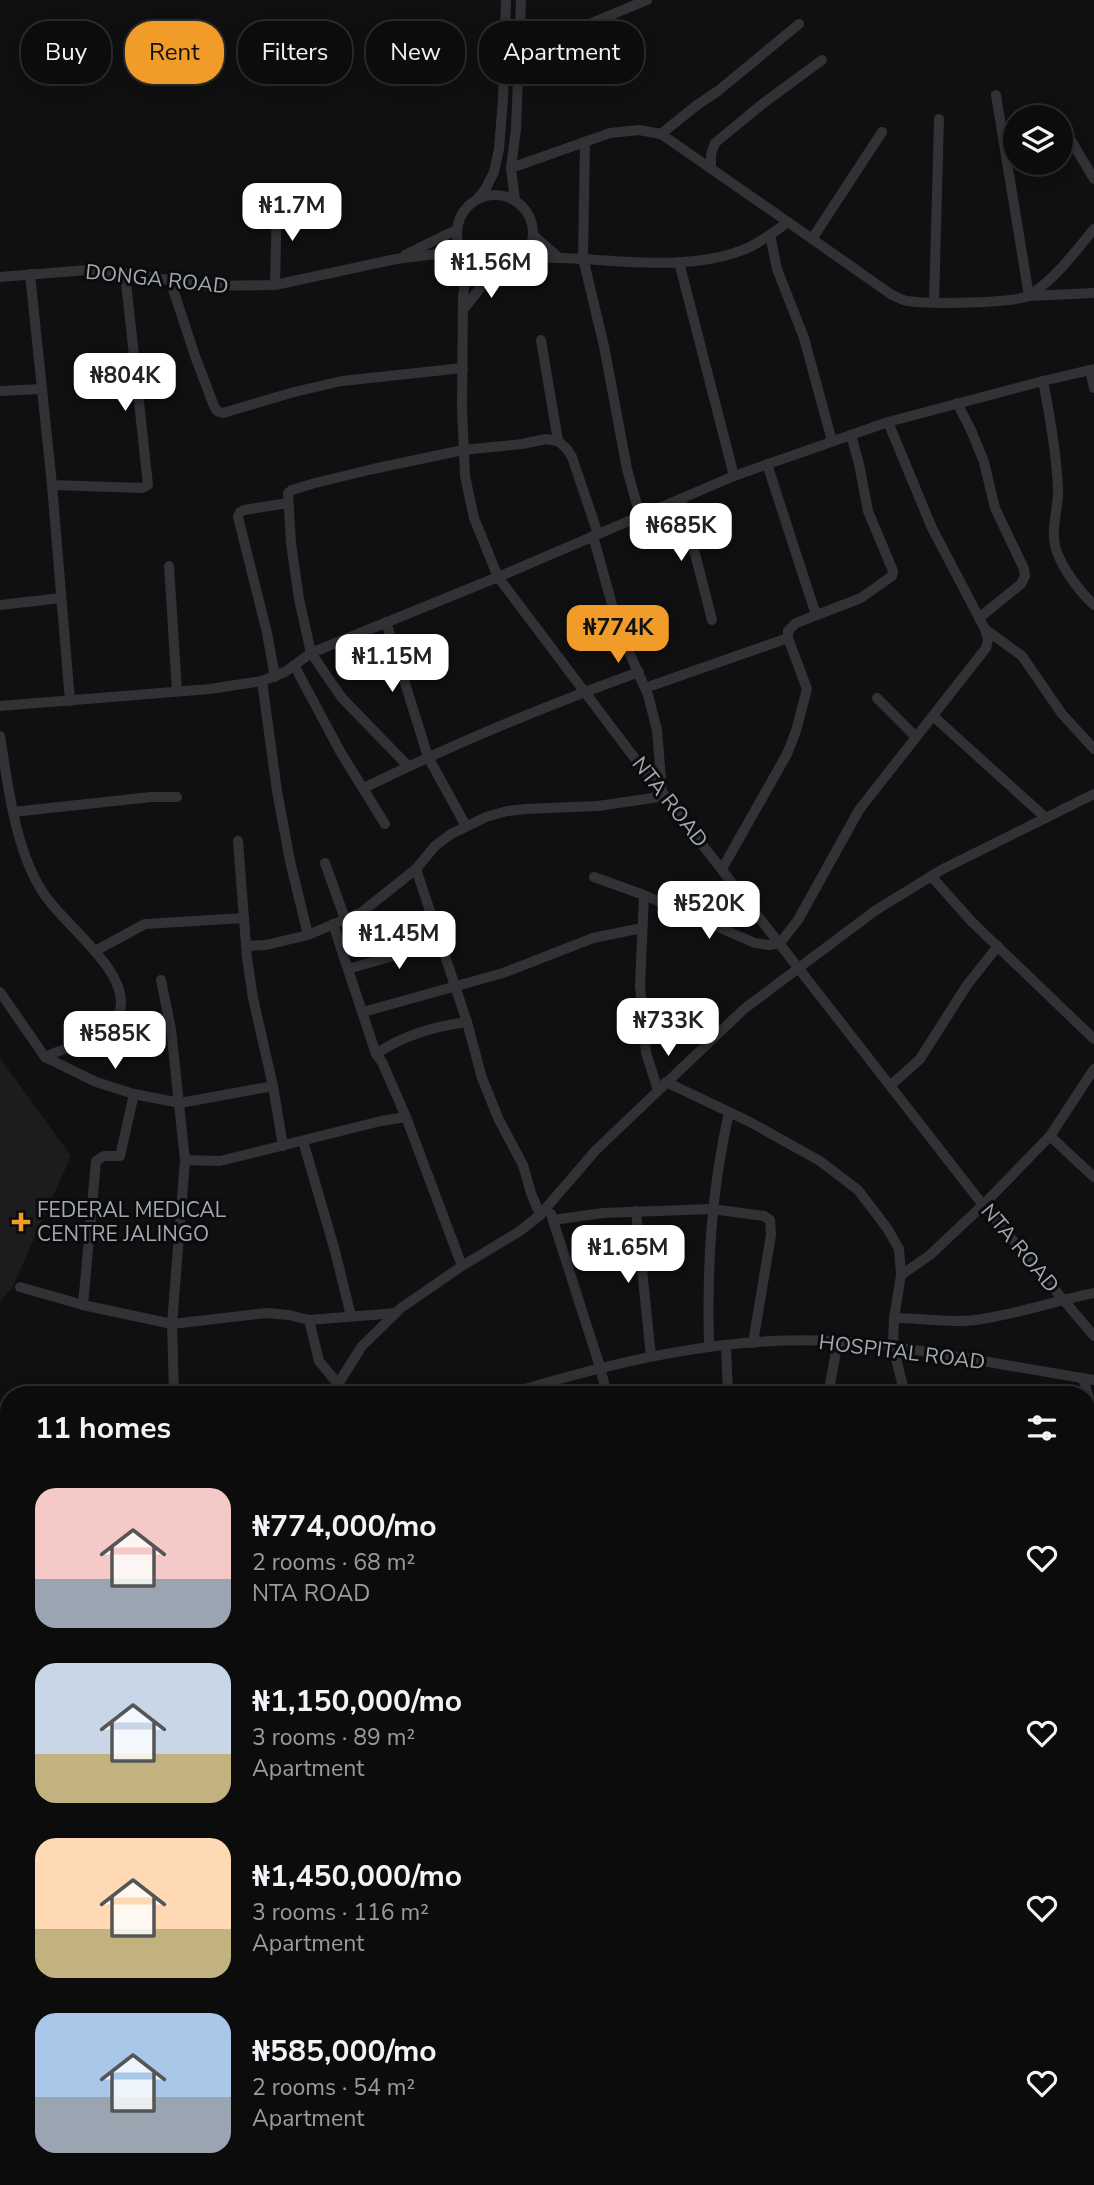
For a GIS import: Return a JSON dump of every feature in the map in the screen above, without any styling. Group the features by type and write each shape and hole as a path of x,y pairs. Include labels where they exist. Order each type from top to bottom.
{"street":[{"path":"476,200 495,195 514,201 528,215 533,234 531,247 524,258 510,268 493,271 474,266 457,241 456,230 462,212 486,188 494,172 499,149 506,0"},
{"path":"521,0 521,21"},
{"path":"597,21 647,0"},
{"path":"661,134 799,24"},
{"path":"711,169 711,154 715,143 822,60"},
{"path":"514,201 511,168 518,84"},
{"path":"996,95 1029,296"},
{"path":"934,302 939,120"},
{"path":"511,168 625,130 661,134 892,295 906,300 934,302 1012,300 1029,296 1094,293"},
{"path":"812,239 882,132"},
{"path":"585,142 583,258 604,346 627,469 640,516"},
{"path":"1073,144 1094,179"},
{"path":"275,285 277,201"},
{"path":"524,258 556,256 630,262 679,262 718,258 746,249 789,222"},
{"path":"1029,296 1053,277 1094,229"},
{"path":"396,259 456,230"},
{"path":"533,234 556,256"},
{"path":"770,235 781,280 804,338 832,442"},
{"path":"396,259 464,255"},
{"name":"NTA ROAD","path":"464,255 465,476 474,518 498,578 983,1205 1094,1336"},
{"name":"DONGA ROAD","path":"0,277 87,270 207,286 275,285 396,259"},
{"path":"679,262 734,476"},
{"path":"464,309 493,271"},
{"path":"52,485 142,488 148,485 125,273"},
{"path":"30,274 52,485 69,701"},
{"path":"170,280 214,406 217,411 223,413 342,381 463,368"},
{"path":"541,340 558,441"},
{"path":"0,706 262,681 275,677 311,653 498,578 767,464 888,422 1043,380 1092,370 1094,388"},
{"path":"1043,380 1055,448 1058,492 1054,539 1056,551 1066,570 1094,605"},
{"path":"0,391 41,389"},
{"path":"957,403 984,462 995,508 1025,576 1021,584 979,618"},
{"path":"594,877 644,895 755,943 769,946 780,943 798,920 859,810 986,648 988,640 985,629 932,528 888,422"},
{"path":"722,869 787,754 796,731 807,689 788,638 788,631 796,622 861,598 888,580 893,571 868,511 850,435"},
{"path":"246,946 309,935 362,912 416,869 435,846 466,826 507,811 598,806 664,793 657,730 645,688 613,608 572,457 558,441 546,439 463,450 373,469 292,490 288,494 299,599 311,653 342,698 408,766"},
{"path":"767,464 816,615"},
{"path":"681,499 712,620"},
{"path":"275,677 267,633 238,517 244,510 288,503"},
{"path":"169,566 177,691"},
{"path":"0,606 61,598"},
{"path":"386,622 428,757 466,826"},
{"path":"985,629 1022,656 1062,713 1094,749"},
{"path":"645,688 788,638"},
{"path":"295,665 341,753 385,824"},
{"path":"364,788 428,757 639,672"},
{"path":"262,681 277,791 290,861 309,935"},
{"path":"877,698 916,737"},
{"path":"933,716 1046,818"},
{"path":"0,736 13,812 29,863 43,893 95,951 117,984 121,998 120,1011 114,1023 97,1035 46,1057"},
{"path":"309,1320 319,1361 338,1384 362,1346 396,1313 462,1266 520,1231 544,1211 596,1150 744,1009 876,910 931,876 1094,794"},
{"path":"13,812 151,797 177,797"},
{"path":"238,841 253,998 273,1086 283,1146"},
{"path":"325,863 345,919"},
{"path":"416,869 467,1022 482,1078 499,1120 523,1165 531,1193 553,1220 605,1386"},
{"path":"931,876 972,922 1094,1039"},
{"path":"644,895 640,986 646,1053 662,1086 729,1112 820,1160 858,1190 887,1228 899,1249 901,1275 894,1318 893,1346 903,1386"},
{"path":"95,951 145,925 244,918"},
{"path":"333,924 376,1054 406,1117 462,1266"},
{"path":"363,1012 503,973 593,938 642,928"},
{"path":"348,969 440,942"},
{"path":"890,1086 920,1059 967,985 998,946"},
{"path":"161,981 171,1029 185,1160 172,1324 174,1386"},
{"path":"0,992 46,1057 96,1082 134,1094 180,1103 273,1086"},
{"path":"376,1054 391,1044 447,1024 467,1022"},
{"path":"901,1275 930,1255 1050,1136 1094,1069"},
{"path":"83,1305 96,1161 104,1156 120,1156 134,1094"},
{"path":"709,1346 708,1289 712,1209 719,1154 729,1112"},
{"path":"185,1160 220,1161 406,1117"},
{"path":"1050,1136 1094,1177"},
{"path":"303,1141 351,1315"},
{"path":"553,1220 603,1213 712,1209 764,1216 771,1225 753,1343"},
{"path":"636,1211 650,1356"},
{"path":"20,1287 83,1305 172,1324 267,1313 309,1320 396,1313"},
{"path":"894,1318 980,1320 1094,1293"},
{"name":"HOSPITAL ROAD","path":"536,1386 650,1356 709,1346 786,1340 893,1346 1089,1379"},
{"path":"830,1386 838,1341"},
{"path":"726,1345 727,1386"}],"shaded area":[{"name":"FEDERAL MEDICAL CENTRE JALINGO","path":"0,1058 71,1156 12,1288 0,1301"}],"place":[{"name":"FEDERAL MEDICAL CENTRE JALINGO","path":"21,1222"}]}
